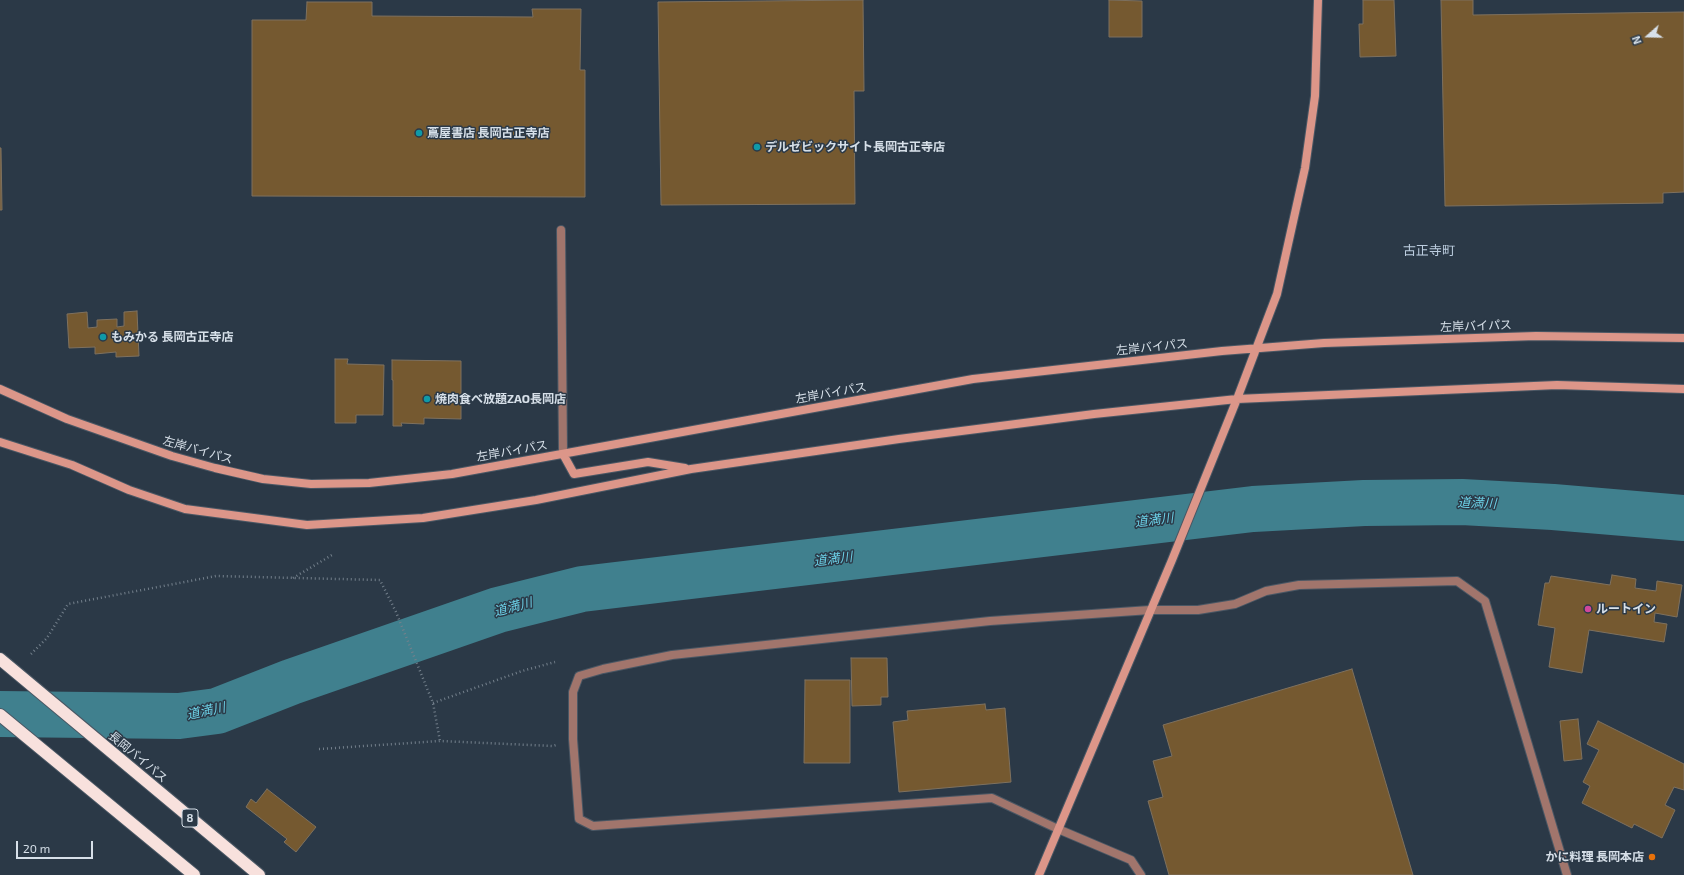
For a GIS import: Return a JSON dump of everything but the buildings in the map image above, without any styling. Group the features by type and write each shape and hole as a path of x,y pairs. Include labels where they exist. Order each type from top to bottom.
{"highway":[{"name":"長岡バイパス","path":"0,659 260,875"},
{"path":"0,715 194,875"}],"street":[{"path":"1039,875 1172,560 1237,399 1277,294 1305,168 1315,96 1318,0"},
{"path":"561,230 563,454 574,474 648,462 691,470"},
{"name":"左岸バイパス","path":"0,389 67,419 172,456 263,480 311,484 369,483 452,474 973,379 1256,348 1324,343 1536,336 1684,338"},
{"path":"0,442 72,465 129,490 186,508 307,525 423,518 536,500 691,470 1000,425 1237,399 1557,385 1684,389"},
{"path":"1141,875 1131,860 1058,829 992,798 594,826 579,819 573,739 573,692 580,676 603,669 680,654 990,621 1150,610 1198,610 1235,604 1266,592 1299,585 1457,581 1485,602 1567,875"}],"path":[{"path":"293,578 332,555"},
{"path":"31,654 47,638 68,604 216,576 380,580 396,612 425,687 433,703 440,741"},
{"path":"433,703 522,671 555,662"},
{"path":"319,750 440,741 553,746 573,739"}],"waterway":[{"name":"道満川","path":"0,714 179,716 217,711 291,682 498,610 582,589 1253,509 1364,503 1462,502 1553,507 1684,518"}],"place":[{"name":"蔦屋書店 長岡古正寺店","path":"419,133"},
{"name":"デルゼビックサイト長岡古正寺店","path":"757,147"},
{"name":"もみかる 長岡古正寺店","path":"103,337"},
{"name":"焼肉食べ放題ZAO長岡店","path":"427,399"},
{"name":"ルートイン","path":"1588,609"},
{"name":"かに料理 長岡本店","path":"1652,857"}],"district":[{"name":"古正寺町","path":"1429,251"}]}
